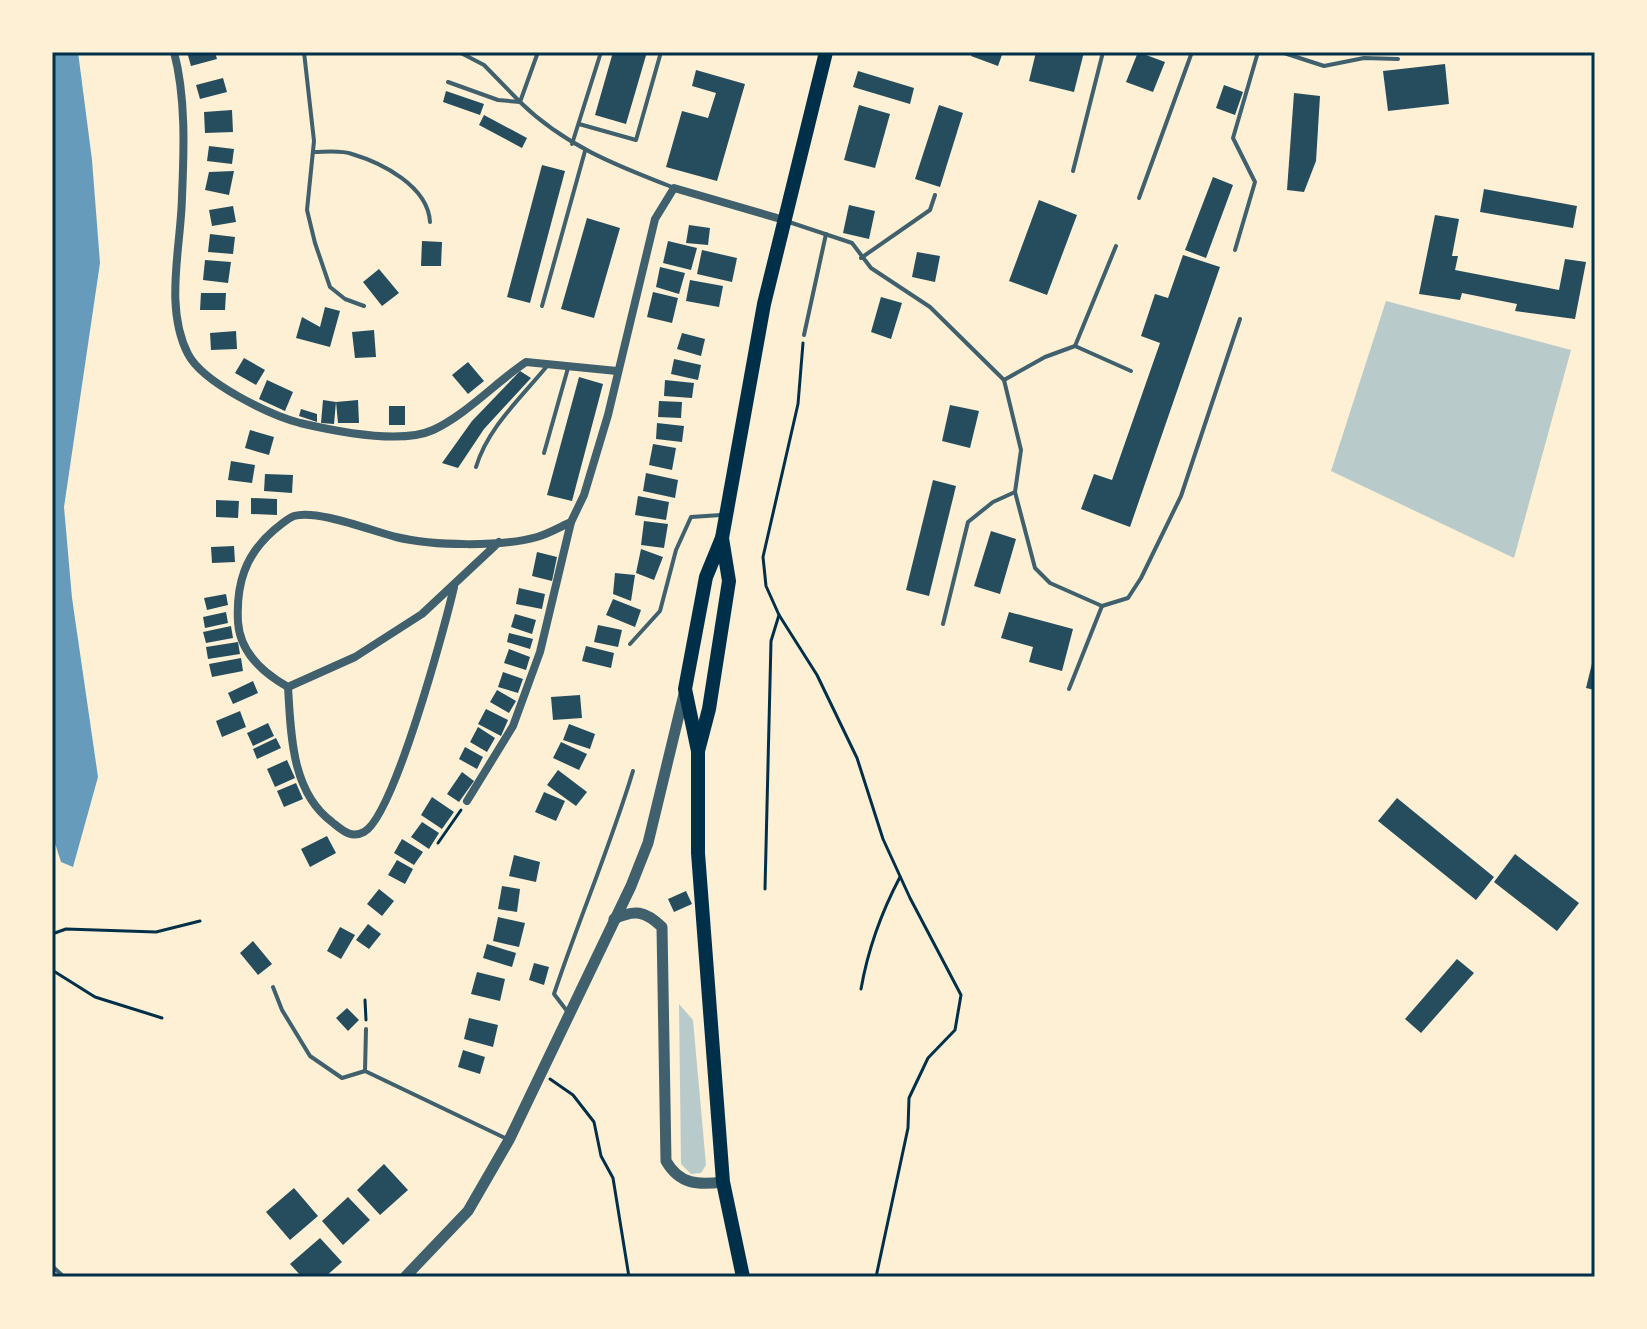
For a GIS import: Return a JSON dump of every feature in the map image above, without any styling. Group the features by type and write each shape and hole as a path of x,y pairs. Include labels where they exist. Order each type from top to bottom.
{"main road":[{"path":"743,1277 723,1182 705,988 698,853 698,751 685,689 706,577 722,538 727,514 764,304 826,52"},
{"path":"698,751 709,709 729,581 722,538"}],"street":[{"path":"174,52 181,80 182,197 175,279 179,318 188,355 210,376 276,417 353,434 411,435 432,431 526,362 617,371"},
{"path":"467,801 513,726 540,652 571,522 584,495 655,219 674,188 784,220"},
{"path":"288,687 264,673 249,654 239,630 237,599 243,571 254,548 294,516 312,516 401,538 499,542 538,537 571,522"},
{"path":"288,687 377,643 422,614 499,542"},
{"path":"288,687 294,762 310,796 322,815 345,832 362,833 368,830 403,758 454,586"},
{"path":"405,1277 468,1211 509,1140 648,843 685,689"},
{"path":"614,919 629,911 648,914 662,927 666,1161 673,1174 684,1181 702,1185 723,1182"}],"lane":[{"path":"304,52 313,152 307,210 330,287 345,299 364,306"},
{"path":"459,52 484,65 544,126 572,144 674,188"},
{"path":"520,102 538,52"},
{"path":"572,144 601,52"},
{"path":"579,124 636,140 661,52"},
{"path":"1073,171 1103,52"},
{"path":"1139,198 1192,52"},
{"path":"1235,250 1255,182 1233,138 1258,52"},
{"path":"1281,52 1324,66 1364,58 1398,59"},
{"path":"448,82 498,100 520,102"},
{"path":"542,306 585,151"},
{"path":"313,152 349,153 389,170 413,188 429,212 430,222"},
{"path":"861,258 930,210 935,195"},
{"path":"784,220 852,243 871,268 930,307 1004,380 1014,408 1021,450 1015,492 1035,568 1050,583 1102,606 1128,598 1175,510 1205,433 1240,319"},
{"path":"804,335 826,234"},
{"path":"1075,346 1116,246"},
{"path":"1004,380 1045,357 1075,346 1131,371"},
{"path":"476,467 487,439 548,364"},
{"path":"544,453 569,366"},
{"path":"943,624 968,522 993,502 1015,492"},
{"path":"630,644 660,611 676,550 691,517 727,514"},
{"path":"1069,689 1102,606"},
{"path":"569,1012 558,1004 554,994 579,917 607,856 633,771"},
{"path":"273,987 282,1010 310,1056 342,1078 365,1071 509,1140"},
{"path":"365,1071 366,1029"},
{"path":"52,1266 64,1277"}],"path":[{"path":"804,335 798,404 763,557 766,586 779,615 817,675 857,758 883,839 961,995 955,1030 928,1058 909,1098 908,1128 876,1277"},
{"path":"765,889 771,641 779,615"},
{"path":"438,843 467,801"},
{"path":"861,989 872,940 900,877"},
{"path":"52,934 66,929 156,932 200,921"},
{"path":"52,970 95,997 162,1018"},
{"path":"365,1000 366,1029"},
{"path":"540,1073 573,1095 594,1122 601,1156 613,1178 629,1277"}],"shaded area":[{"path":"1386,301 1571,350 1514,558 1331,471"},
{"path":"679,1004 693,1020 706,1165 701,1173 691,1174 681,1164"}],"water":[{"path":"52,52 78,52 92,160 100,263 64,507 72,598 98,777 73,867 61,862 52,834"}],"building":[{"path":"187,52 215,52 217,59 191,66"},
{"path":"613,52 647,52 626,124 595,115"},
{"path":"973,52 1003,52 998,66 971,56"},
{"path":"1036,52 1084,52 1074,92 1029,81"},
{"path":"1138,52 1165,62 1153,92 1126,82"},
{"path":"1445,64 1449,104 1388,111 1383,71"},
{"path":"696,70 745,84 717,181 666,167 682,111 708,118 716,93 692,86"},
{"path":"858,71 914,88 910,104 853,87"},
{"path":"223,78 227,92 200,99 196,85"},
{"path":"1224,85 1243,92 1235,115 1216,108"},
{"path":"446,91 484,104 480,115 443,102"},
{"path":"1294,93 1320,96 1316,161 1304,192 1287,190"},
{"path":"859,105 890,114 875,168 844,160"},
{"path":"939,105 963,113 940,187 915,179"},
{"path":"232,110 233,132 205,133 204,112"},
{"path":"484,115 527,138 522,148 479,125"},
{"path":"209,146 234,149 232,164 207,161"},
{"path":"542,165 565,171 530,303 507,297"},
{"path":"234,171 229,195 205,190 209,172"},
{"path":"1213,177 1233,185 1206,258 1185,250"},
{"path":"1484,189 1577,206 1573,228 1480,212"},
{"path":"1039,200 1077,215 1047,295 1009,281"},
{"path":"849,205 875,211 869,239 843,233"},
{"path":"233,206 236,222 212,226 209,210"},
{"path":"1435,215 1459,219 1452,256 1458,256 1455,270 1559,290 1565,259 1586,262 1575,319 1515,311 1517,304 1462,293 1460,300 1419,294"},
{"path":"587,218 620,228 594,318 561,309"},
{"path":"689,225 710,228 708,245 686,243"},
{"path":"210,234 235,237 233,254 208,252"},
{"path":"422,241 442,242 441,266 421,266"},
{"path":"668,241 697,248 691,270 663,263"},
{"path":"702,250 737,258 732,282 697,274"},
{"path":"917,252 940,256 935,282 912,277"},
{"path":"1183,255 1220,267 1130,527 1081,509 1094,474 1112,480 1160,343 1141,336 1155,294 1168,298"},
{"path":"205,260 231,262 228,283 203,280"},
{"path":"660,267 685,273 679,294 656,287"},
{"path":"379,269 399,293 382,306 363,282"},
{"path":"690,280 723,286 719,307 686,301"},
{"path":"653,292 678,298 672,323 647,317"},
{"path":"201,293 226,293 225,310 200,310"},
{"path":"881,297 902,303 891,339 871,332"},
{"path":"325,307 340,311 330,347 296,338 302,317 320,327"},
{"path":"374,330 376,357 355,358 352,332"},
{"path":"236,331 237,349 211,350 210,333"},
{"path":"682,333 705,339 701,356 677,349"},
{"path":"244,358 265,370 256,385 235,373"},
{"path":"674,359 701,365 698,380 671,374"},
{"path":"468,362 484,381 468,394 452,375"},
{"path":"520,371 531,378 484,429 458,468 442,463 472,421"},
{"path":"579,377 603,384 572,501 547,495"},
{"path":"267,380 293,392 285,411 259,399"},
{"path":"665,380 694,383 692,398 664,396"},
{"path":"323,400 336,402 334,424 321,423"},
{"path":"358,400 359,423 338,423 336,402"},
{"path":"659,401 682,402 681,418 658,417"},
{"path":"950,405 979,411 970,448 942,441"},
{"path":"389,406 405,406 405,425 389,425"},
{"path":"301,409 317,414 317,422 299,416"},
{"path":"657,423 684,426 682,442 656,439"},
{"path":"250,430 274,437 269,455 245,448"},
{"path":"653,444 676,448 672,470 649,465"},
{"path":"231,461 255,465 252,483 228,480"},
{"path":"646,473 678,480 675,498 643,491"},
{"path":"265,474 293,475 292,493 264,491"},
{"path":"933,480 956,486 929,596 906,590"},
{"path":"638,496 669,502 666,520 635,515"},
{"path":"251,498 277,499 277,515 251,514"},
{"path":"216,500 239,501 238,518 216,517"},
{"path":"644,521 668,524 664,548 641,545"},
{"path":"991,531 1016,539 1000,594 974,586"},
{"path":"234,546 235,562 212,563 211,547"},
{"path":"641,549 663,557 654,580 636,573"},
{"path":"537,552 557,557 552,581 532,576"},
{"path":"615,573 635,575 631,601 613,594"},
{"path":"519,588 545,594 542,609 516,604"},
{"path":"226,594 228,605 207,610 204,598"},
{"path":"613,599 641,610 635,627 606,615"},
{"path":"226,612 228,623 205,628 203,617"},
{"path":"1009,612 1073,629 1062,671 1029,662 1033,647 1001,638"},
{"path":"515,614 536,620 532,634 511,627"},
{"path":"598,625 622,630 618,647 594,642"},
{"path":"231,626 233,638 206,643 203,632"},
{"path":"509,633 533,639 530,649 507,642"},
{"path":"238,642 240,654 208,659 206,647"},
{"path":"586,646 614,653 611,668 582,661"},
{"path":"509,649 530,657 526,670 504,663"},
{"path":"1595,651 1595,690 1586,688"},
{"path":"241,658 243,671 212,677 209,664"},
{"path":"503,672 523,679 518,693 498,687"},
{"path":"253,681 258,693 233,704 228,693"},
{"path":"497,690 516,701 509,713 490,702"},
{"path":"580,695 582,718 553,720 551,697"},
{"path":"486,709 508,720 501,736 478,724"},
{"path":"240,711 246,727 222,737 216,721"},
{"path":"268,723 274,736 253,746 247,733"},
{"path":"569,724 595,734 590,749 563,740"},
{"path":"478,727 495,738 487,752 470,742"},
{"path":"276,738 281,748 257,759 253,749"},
{"path":"561,742 587,754 579,770 553,758"},
{"path":"465,747 483,757 477,769 459,759"},
{"path":"287,760 295,778 275,787 267,769"},
{"path":"558,770 587,792 576,806 547,785"},
{"path":"462,772 474,781 459,802 447,794"},
{"path":"296,783 303,799 284,807 277,791"},
{"path":"544,792 565,801 556,821 535,812"},
{"path":"432,797 454,812 442,829 421,815"},
{"path":"1397,798 1494,877 1476,900 1378,821"},
{"path":"422,822 439,833 429,849 411,837"},
{"path":"327,836 336,853 310,867 301,849"},
{"path":"402,839 423,852 414,865 394,853"},
{"path":"1515,854 1579,903 1557,931 1494,882"},
{"path":"514,855 540,862 536,882 509,876"},
{"path":"397,860 413,869 405,884 388,875"},
{"path":"502,886 520,889 517,912 498,909"},
{"path":"379,889 394,901 382,916 367,904"},
{"path":"686,891 692,904 674,912 668,899"},
{"path":"498,917 525,923 519,947 493,941"},
{"path":"368,924 381,934 369,949 356,940"},
{"path":"340,927 355,935 341,959 327,951"},
{"path":"253,941 272,964 258,975 240,953"},
{"path":"487,944 516,953 512,967 483,958"},
{"path":"1457,959 1474,973 1421,1033 1405,1019"},
{"path":"534,963 549,967 544,985 529,980"},
{"path":"477,972 505,979 500,1001 471,994"},
{"path":"347,1008 359,1020 348,1031 336,1018"},
{"path":"469,1018 498,1025 493,1047 464,1039"},
{"path":"463,1050 485,1057 480,1074 458,1067"},
{"path":"384,1164 408,1190 380,1215 357,1190"},
{"path":"294,1188 318,1216 290,1240 266,1212"},
{"path":"348,1197 370,1220 343,1245 322,1221"},
{"path":"320,1238 342,1262 325,1277 302,1277 290,1264"}]}
